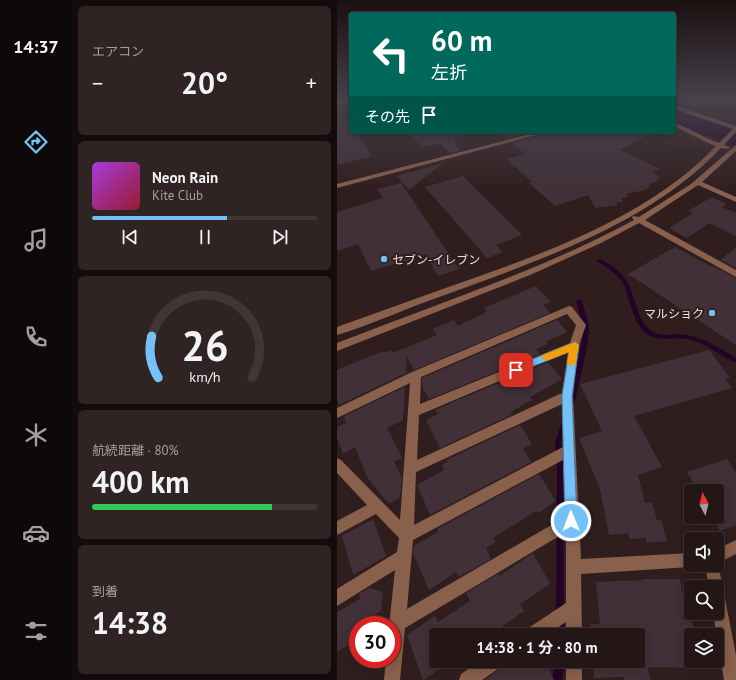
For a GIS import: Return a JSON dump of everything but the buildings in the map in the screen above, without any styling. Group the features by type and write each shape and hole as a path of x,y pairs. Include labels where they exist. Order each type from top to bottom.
{"street":[{"path":"685,129 691,131 706,141 735,150"},
{"path":"337,331 536,258 630,214 686,178 721,146 736,129"},
{"path":"337,186 537,134"},
{"path":"337,346 546,266 597,243 640,220 698,183 735,150"},
{"path":"698,183 736,200"},
{"path":"630,214 736,274"},
{"path":"337,413 416,375 569,309 581,325 575,345 567,396 574,567 574,628"},
{"path":"414,412 575,345"},
{"path":"399,616 406,536 416,375"},
{"path":"410,469 567,396"},
{"path":"406,536 570,450"},
{"path":"338,467 406,536"},
{"path":"337,528 378,506"},
{"path":"401,621 571,521"},
{"path":"724,553 736,547"},
{"path":"337,598 404,556"},
{"path":"574,567 684,560"},
{"path":"543,628 574,607"},
{"path":"722,620 732,680"},
{"path":"392,680 393,668"},
{"path":"467,680 485,668"},
{"path":"574,668 574,680"}],"shaded area":[{"path":"689,129 736,130 736,147"}],"waterway":[{"path":"599,260 623,279 640,322 652,335 660,337 680,336 695,339 709,345 736,361"},
{"path":"572,401 585,342 586,326 579,301"},
{"path":"560,628 560,462 558,442 565,422"},
{"path":"557,680 559,668"}],"slow traffic":[{"path":"546,357 575,345 572,362"}],"place":[{"name":"セブン-イレブン","path":"384,259"},
{"name":"マルショク","path":"712,313"}],"route":[{"path":"516,370 575,345 567,396 570,450 571,521"}]}
